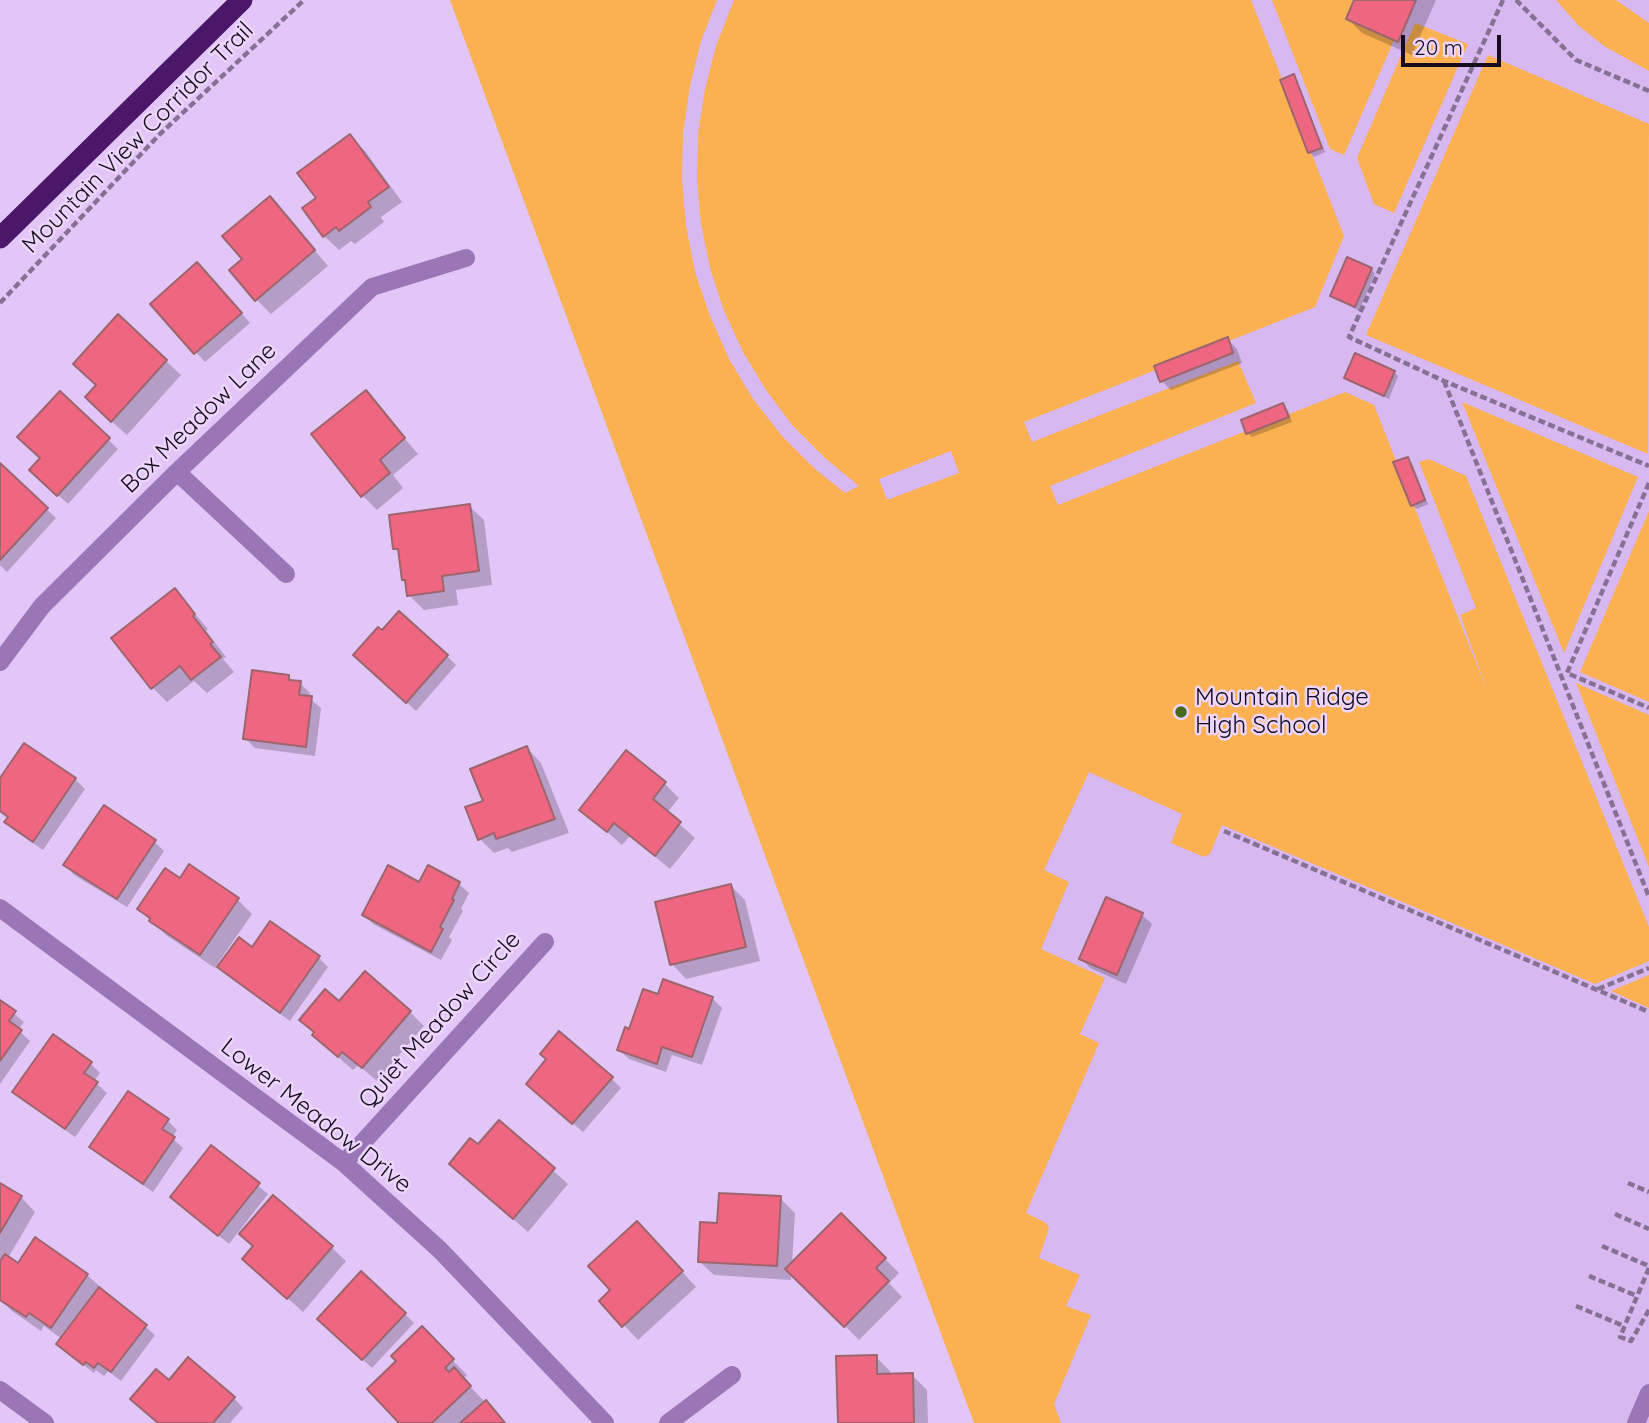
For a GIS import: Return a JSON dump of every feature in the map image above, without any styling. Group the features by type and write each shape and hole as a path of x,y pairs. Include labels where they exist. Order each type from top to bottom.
{"highway":[{"path":"0,239 242,0"}],"street":[{"name":"Box Meadow Lane","path":"0,662 42,606 177,472 372,287 466,258"},
{"path":"177,472 286,574"},
{"name":"Lower Meadow Drive","path":"0,908 344,1163 440,1250 605,1423"},
{"name":"Quiet Meadow Circle","path":"344,1163 545,942"},
{"path":"668,1423 732,1374"},
{"path":"0,1390 45,1423"},
{"path":"1636,1423 1649,1392"}],"path":[{"name":"Mountain View Corridor Trail","path":"0,303 160,134 304,0"},
{"path":"1503,0 1349,337 1444,381 1649,466"},
{"path":"1516,0 1576,60 1649,91"},
{"path":"1444,381 1564,674 1649,897"},
{"path":"1564,674 1649,483"},
{"path":"1564,674 1649,708"},
{"path":"1224,831 1649,1012"},
{"path":"1597,990 1649,968"},
{"path":"1628,1183 1649,1192"},
{"path":"1615,1214 1649,1228"},
{"path":"1602,1246 1649,1267 1620,1337 1631,1341 1649,1310"},
{"path":"1589,1276 1637,1296"},
{"path":"1576,1306 1624,1326"}],"shaded area":[{"name":"Mountain Ridge High School","path":"450,0 1649,0 1649,1423 974,1423"},
{"path":"450,0 717,0 701,41 690,86 683,133 682,179 686,226 695,272 729,359 753,399 782,436 815,469 845,493 859,486 825,458 793,426 766,390 743,352 724,311 710,268 701,224 697,179 698,134 705,89 716,46 734,0 1251,0 1344,236 1315,307 1024,422 1032,442 1238,361 1256,403 1050,486 1058,505 1345,392 1374,405 1488,693 1460,615 1476,608 1419,462 1429,459 1466,476 1649,927 1649,961 1595,984 1222,825 1210,854 1204,857 1171,843 1182,814 1089,772 1044,870 1069,882 1041,949 1105,978 1080,1034 1099,1043 1026,1213 1046,1223 1049,1228 1039,1258 1080,1275 1066,1306 1091,1315 1054,1404 1061,1423 974,1423","holes":["951,451 959,473 887,500 879,479"]},
{"path":"1272,0 1353,0 1346,19 1394,40 1344,155 1330,149"},
{"path":"1556,0 1616,0 1649,23 1649,71 1604,46 1579,26"},
{"path":"1415,23 1468,44 1394,213 1374,204 1357,158"},
{"path":"1488,55 1649,124 1648,454 1366,335"},
{"path":"1462,402 1638,477 1564,653"},
{"path":"1649,511 1649,702 1580,672"},
{"path":"1576,683 1649,715 1649,867"},
{"path":"1649,975 1649,1008 1611,991"}],"building":[{"path":"1354,0 1416,0 1398,42 1346,19"},
{"path":"1294,74 1322,148 1308,153 1280,80"},
{"path":"350,134 389,187 368,202 371,207 339,231 336,227 323,237 302,208 316,198 297,173"},
{"path":"270,196 315,250 255,301 229,270 242,259 222,236"},
{"path":"1347,257 1372,268 1355,307 1330,296"},
{"path":"197,262 242,313 194,354 150,304"},
{"path":"118,314 167,360 111,422 85,397 96,385 73,364"},
{"path":"1228,337 1233,353 1160,382 1154,366"},
{"path":"1355,353 1395,371 1384,396 1344,378"},
{"path":"366,390 405,438 380,460 390,473 361,497 311,434"},
{"path":"60,391 110,438 57,496 29,470 40,458 17,437"},
{"path":"1283,403 1289,417 1246,434 1241,420"},
{"path":"1408,457 1425,500 1411,506 1393,462"},
{"path":"0,463 48,508 0,560"},
{"path":"470,504 479,571 442,576 444,591 407,596 398,549 393,549 389,515"},
{"path":"175,588 195,614 193,616 221,657 191,680 180,666 151,689 111,638"},
{"path":"399,611 448,655 406,703 353,655 378,627 382,630"},
{"path":"252,670 289,675 289,680 301,681 299,695 312,696 306,747 243,739"},
{"path":"24,743 76,778 33,842 4,822 8,817 0,811 0,778"},
{"path":"527,746 555,819 496,839 494,833 478,840 465,807 483,801 470,769"},
{"path":"626,750 666,782 653,799 681,822 655,856 614,823 607,832 579,810"},
{"path":"104,805 156,840 117,899 63,865"},
{"path":"189,864 239,898 200,955 149,921 150,918 137,909 165,868 180,878"},
{"path":"388,865 419,882 428,865 460,882 440,927 443,929 431,952 362,915"},
{"path":"731,884 746,947 670,965 655,902"},
{"path":"1106,897 1143,913 1117,975 1079,959"},
{"path":"270,921 320,956 280,1013 217,967 239,937 252,947"},
{"path":"365,971 411,1011 362,1068 342,1052 338,1057 299,1020 325,989 339,1001"},
{"path":"663,979 713,997 692,1057 662,1047 657,1064 617,1050 625,1027 629,1029 643,989 658,994"},
{"path":"0,1000 16,1011 9,1021 22,1030 0,1061"},
{"path":"559,1031 613,1077 572,1124 526,1084 546,1059 540,1054"},
{"path":"53,1034 92,1062 84,1073 98,1082 65,1129 12,1092"},
{"path":"128,1091 169,1119 162,1129 175,1137 143,1184 89,1147"},
{"path":"499,1120 555,1168 513,1219 449,1164 470,1138 478,1144"},
{"path":"211,1145 260,1183 218,1236 170,1197"},
{"path":"0,1183 22,1196 0,1233"},
{"path":"719,1193 781,1196 777,1266 698,1262 700,1222 717,1223"},
{"path":"273,1195 333,1246 287,1299 242,1259 253,1246 239,1234"},
{"path":"841,1213 886,1258 876,1268 889,1281 844,1327 785,1269"},
{"path":"637,1221 683,1271 622,1327 599,1301 610,1290 588,1266"},
{"path":"35,1237 88,1274 51,1328 29,1313 26,1317 0,1300 0,1261 5,1254 18,1263"},
{"path":"361,1271 406,1313 362,1360 317,1319"},
{"path":"99,1287 147,1325 111,1372 98,1363 94,1368 86,1362 83,1365 56,1344"},
{"path":"422,1326 454,1359 445,1368 449,1372 454,1367 471,1386 432,1423 399,1423 367,1389 396,1361 391,1356"},
{"path":"877,1355 877,1374 913,1373 914,1423 838,1423 836,1356"},
{"path":"188,1357 235,1397 213,1423 158,1423 130,1399 156,1369 169,1380"},
{"path":"486,1400 505,1423 460,1423"}],"place":[{"name":"Mountain Ridge High School","path":"1181,712"}]}
